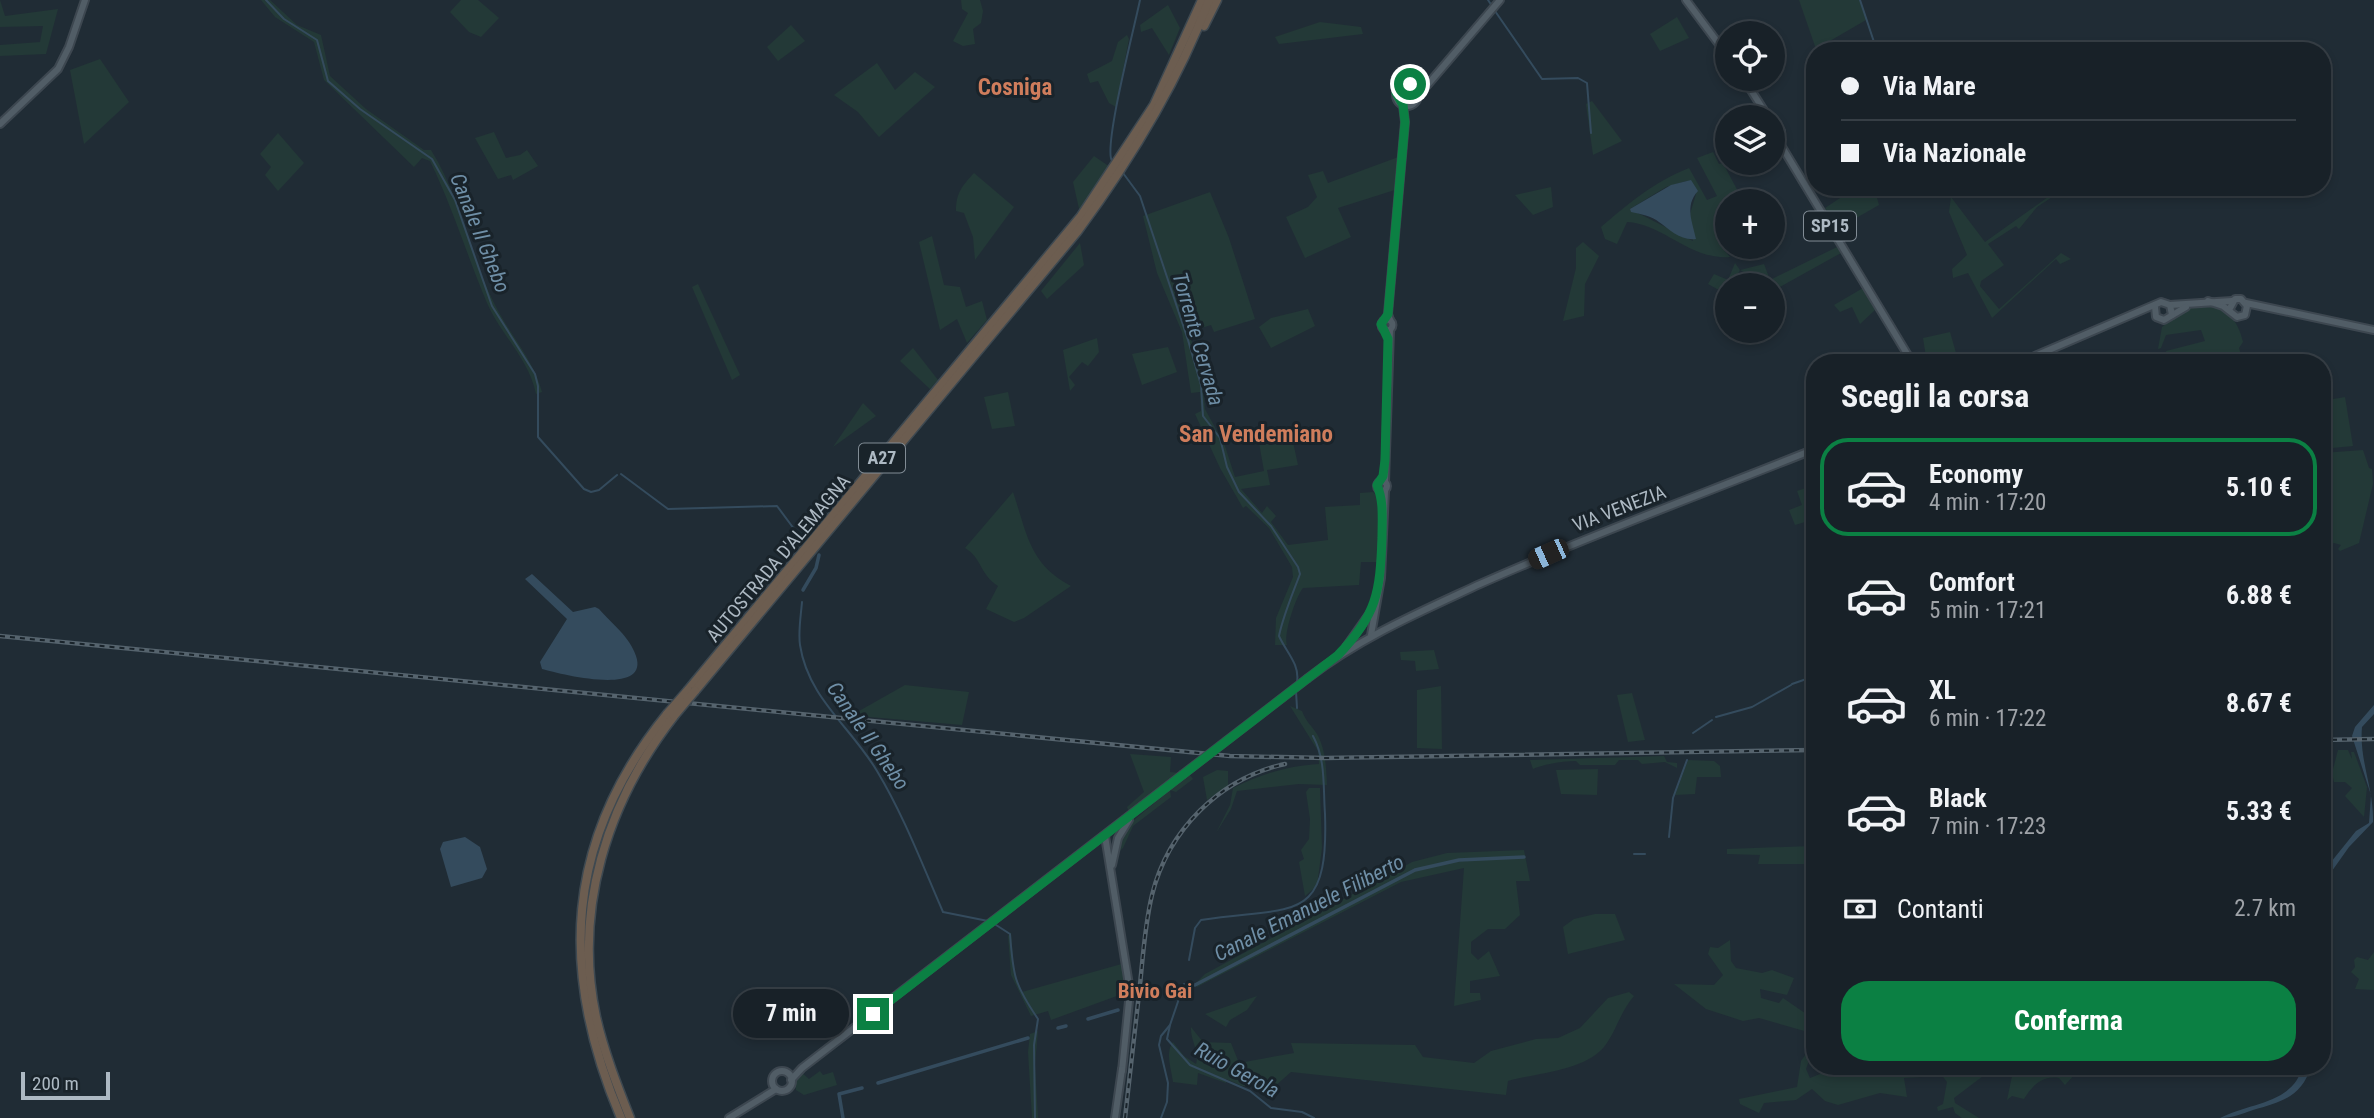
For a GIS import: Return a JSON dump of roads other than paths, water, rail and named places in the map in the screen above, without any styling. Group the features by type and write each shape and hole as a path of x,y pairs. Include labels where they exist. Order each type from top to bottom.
{"highway":[{"path":"1186,48 1196,0"},
{"name":"AUTOSTRADA D'ALEMAGNA","path":"1186,48 1202,0"},
{"name":"AUTOSTRADA D'ALEMAGNA","path":"621,1118 594,1049 583,993 579,952 591,864 617,789 647,740 692,690 1079,224 1122,163 1186,48 1209,0"},
{"name":"A27","path":"1186,48 1217,0"},
{"name":"AUTOSTRADA D'ALEMAGNA","path":"630,1118 602,1039 588,948 599,867 607,835 625,792 671,715"}],"main road":[{"path":"0,124 58,69 69,47 85,0"},
{"path":"1686,0 1715,39"},
{"path":"1405,122 1412,105 1428,82 1496,7"},
{"path":"1370,635 1381,578 1383,493 1387,487 1383,480 1388,339 1387,330 1381,324 1388,318 1405,122 1403,105 1397,99 1398,90 1405,84 1414,87 1428,82"},
{"path":"1414,87 1418,96"},
{"path":"1403,105 1412,105"},
{"name":"SP15","path":"1785,148 1806,183"},
{"name":"SP15","path":"1814,196 1907,354"},
{"path":"2040,354 2163,302 2170,305 2241,299 2246,307"},
{"path":"2208,301 2229,310 2237,317 2246,307 2266,306 2374,330"},
{"path":"2229,310 2232,301"},
{"path":"2133,315 2155,316 2164,320 2191,304"},
{"path":"2170,305 2172,315"},
{"path":"2155,307 2155,316"},
{"name":"VIA VENEZIA","path":"1338,655 1387,627 1622,523 1806,452"},
{"path":"789,1077 1338,655 1363,625 1376,598"},
{"path":"1371,619 1375,626 1387,627"},
{"path":"1363,625 1370,635"},
{"path":"1111,872 1115,847 1134,813"},
{"path":"1105,836 1112,839 1115,847"},
{"path":"1105,836 1131,997 1115,1118"},
{"path":"1091,846 1106,850"},
{"path":"729,1118 774,1086 776,1073 789,1077"},
{"path":"774,1086 788,1089 789,1077"}],"water":[{"path":"1691,180 1698,191 1690,209 1696,239 1681,237 1653,218 1631,212 1630,209 1671,185"},
{"path":"532,574 573,612 595,607 599,609 630,643 636,656 637,669 630,676 601,680 542,669 540,662 567,619 525,579"},
{"path":"2374,705 2374,714 2362,727 2370,793 2352,736 2355,727"},
{"path":"2371,796 2373,822 2349,847 2331,872 2331,862 2356,831 2369,823"},
{"path":"465,837 480,847 487,869 482,878 451,887 440,849 443,842"},
{"path":"2299,1075 2307,1075 2302,1085 2289,1097 2237,1116 2220,1118 2281,1095 2291,1088"}],"waterway":[{"name":"Canale Il Ghebo","path":"266,0 284,19 317,40 328,81 360,109 432,159 455,200 492,306 535,374 538,386 538,437 584,489 591,492 599,490 617,475"},
{"name":"Torrente Cervada","path":"1112,161 1112,133 1140,0"},
{"path":"1488,0 1492,6"},
{"path":"1860,0 1874,42"},
{"path":"1495,11 1542,79 1578,78 1587,83 1591,133"},
{"name":"Torrente Cervada","path":"1123,173 1140,196 1188,340 1201,385 1203,416 1220,438 1227,467 1239,492 1271,526 1298,567 1300,574 1279,636 1296,669 1297,682"},
{"name":"Canale Il Ghebo","path":"621,474 668,509 777,506 803,541"},
{"name":"Canale Il Ghebo","path":"803,590 816,568 819,555"},
{"name":"Canale Il Ghebo","path":"802,602 800,645 812,681 821,697 867,755 887,788 943,912 988,921"},
{"name":"Canale Emanuele Filiberto","path":"1792,684 1806,679"},
{"name":"Canale Emanuele Filiberto","path":"1716,717 1752,707 1791,685"},
{"name":"Torrente Cervada","path":"1296,691 1297,708"},
{"name":"Canale Emanuele Filiberto","path":"1693,733 1712,720"},
{"name":"Torrente Cervada","path":"1189,960 1195,928 1201,920 1281,910 1298,904 1311,894 1320,877 1325,851 1322,764 1313,736"},
{"name":"Canale Emanuele Filiberto","path":"1669,837 1673,798 1687,760"},
{"name":"Canale Emanuele Filiberto","path":"1634,854 1645,854"},
{"name":"Canale Emanuele Filiberto","path":"1195,985 1415,870 1459,860 1524,857"},
{"name":"Canale Il Ghebo","path":"993,923 1010,934 1016,979 1038,1019 1034,1045 1035,1118"},
{"name":"Torrente Cervada","path":"1161,1118 1167,1102 1168,1083 1159,1045 1161,1036 1170,1025 1184,984"},
{"name":"Canale Emanuele Filiberto","path":"1088,1019 1118,1010"},
{"name":"Ruio Gerola","path":"1170,1025 1167,1039 1190,1065 1250,1091 1271,1108 1302,1112 1314,1118"},
{"name":"Canale Emanuele Filiberto","path":"1058,1028 1066,1026"},
{"name":"Canale Emanuele Filiberto","path":"878,1083 1028,1038"},
{"name":"Canale Emanuele Filiberto","path":"843,1118 839,1094 862,1088"}],"railway":[{"path":"0,636 1230,756 1325,758 1806,750"},
{"path":"2331,740 2374,739"},
{"path":"1125,1118 1146,928 1160,871 1170,849 1200,810 1239,781 1285,764"}],"district":[{"name":"Cosniga","path":"1015,87"},
{"name":"San Vendemiano","path":"1256,434"},
{"name":"Bivio Gai","path":"1155,991"}]}
